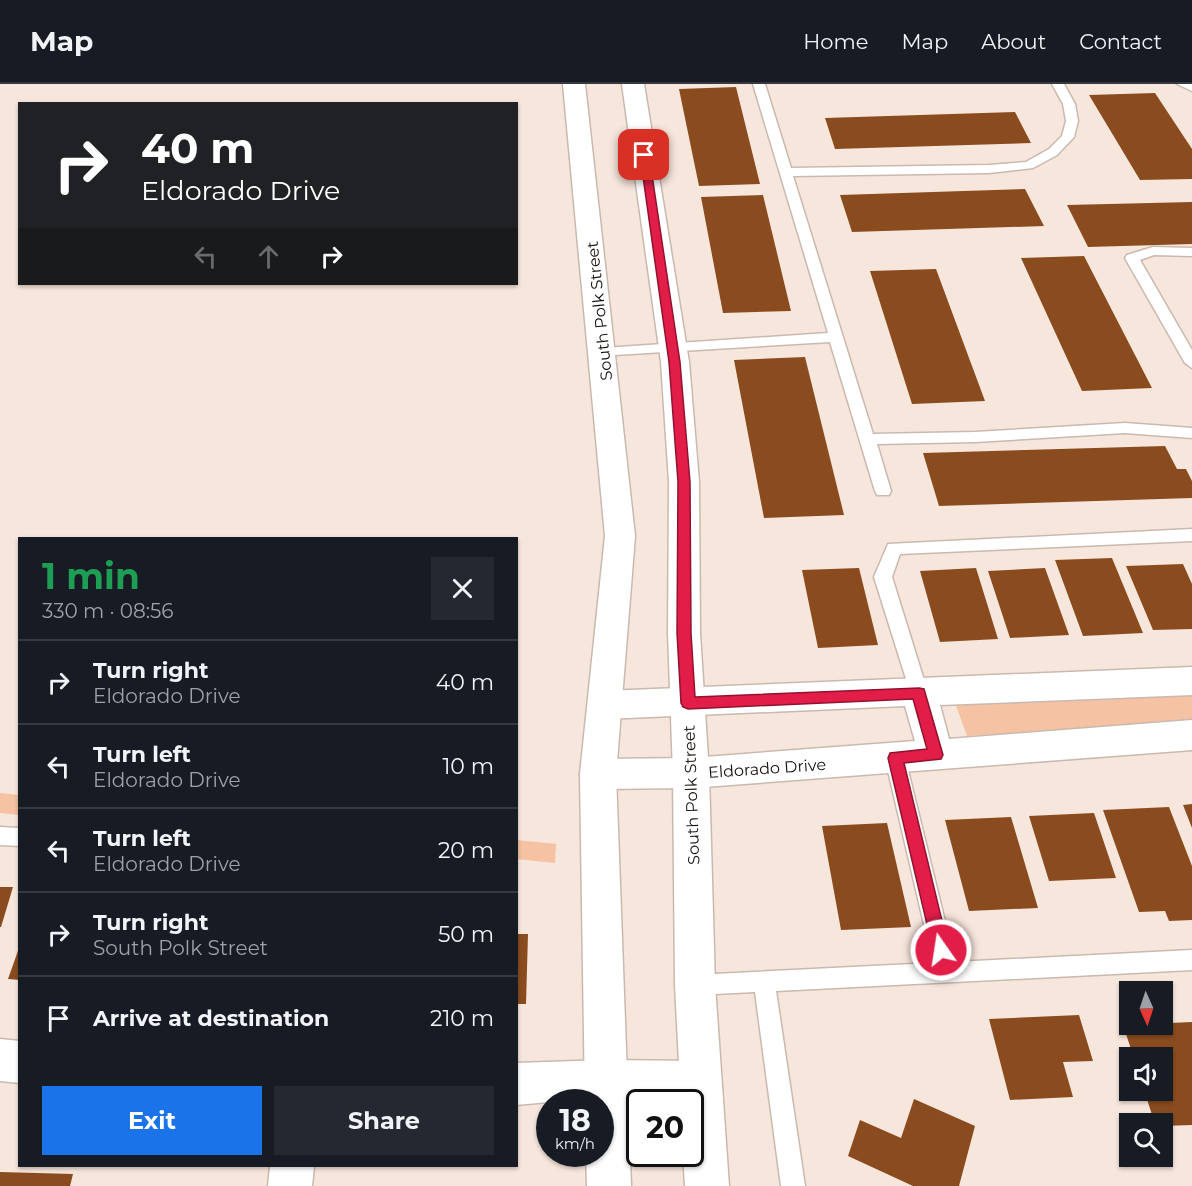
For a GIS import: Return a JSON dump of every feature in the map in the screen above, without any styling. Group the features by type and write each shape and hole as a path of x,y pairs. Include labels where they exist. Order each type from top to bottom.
{"main road":[{"name":"South Polk Street","path":"574,84 620,536 598,774 609,1186"},
{"name":"South Polk Street","path":"633,84 673,349 684,482 684,633 691,773 695,985 707,1186"},
{"path":"605,705 1192,681"},
{"path":"919,693 936,755"},
{"name":"Eldorado Drive","path":"598,774 691,773 1192,735"},
{"path":"0,1060 18,1062"},
{"path":"518,1084 607,1081 700,1082"},
{"path":"290,1186 292,1167"}],"lane":[{"path":"759,84 884,491"},
{"path":"786,172 988,169 1029,165 1053,152 1068,137 1072,121 1069,104 1058,84"},
{"path":"1183,84 1192,87"},
{"path":"1192,252 1153,251 1132,258 1192,363"},
{"path":"603,353 836,337"},
{"path":"868,439 975,437 1125,428 1192,433"},
{"path":"919,693 883,577 894,548 1192,535"},
{"path":"895,758 946,971"},
{"path":"0,836 18,837"},
{"path":"695,985 1192,960"},
{"path":"764,981 793,1186"}],"shaded area":[{"path":"1192,695 1192,723 967,736 955,703"},
{"path":"0,793 18,795 18,815 0,813"},
{"path":"518,840 556,844 555,863 518,859"}],"building":[{"path":"736,87 760,184 699,186 679,89"},
{"path":"1155,93 1192,149 1192,179 1140,180 1089,95"},
{"path":"1015,112 1031,143 835,149 825,118"},
{"path":"1025,189 1044,226 852,232 840,195"},
{"path":"763,195 791,311 723,313 701,197"},
{"path":"1192,202 1192,244 1088,247 1067,205"},
{"path":"1084,256 1152,388 1082,391 1021,258"},
{"path":"936,269 985,401 912,404 870,271"},
{"path":"805,357 844,515 764,518 734,360"},
{"path":"1165,446 1177,469 1186,469 1192,481 1192,498 939,506 923,453"},
{"path":"1112,558 1143,633 1083,636 1055,560"},
{"path":"1183,564 1192,584 1192,629 1153,630 1126,566"},
{"path":"859,568 878,645 818,648 802,570"},
{"path":"976,568 998,639 940,642 920,571"},
{"path":"1045,568 1069,635 1010,638 988,571"},
{"path":"1192,804 1192,828 1183,805"},
{"path":"1169,807 1192,866 1192,920 1169,921 1165,911 1139,912 1103,810"},
{"path":"1094,813 1116,878 1049,881 1029,816"},
{"path":"1011,817 1038,908 969,911 945,820"},
{"path":"887,823 911,927 841,930 822,826"},
{"path":"0,887 13,887 1,927 0,927"},
{"path":"518,934 528,934 526,1004 518,1004"},
{"path":"18,951 18,980 8,979"},
{"path":"1079,1015 1093,1061 1063,1062 1073,1097 1010,1100 989,1019"},
{"path":"1192,1022 1192,1125 1173,1126 1173,1113 1151,1113 1148,1101 1173,1101 1173,1047 1130,1047 1126,1035 1173,1035 1173,1023"},
{"path":"914,1099 975,1126 959,1186 913,1186 848,1156 860,1120 901,1138"},
{"path":"0,1172 73,1174 70,1186 0,1186"}],"route":[{"path":"644,155 675,362 684,482 684,633 688,703 919,693 936,755 895,758 941,950"}]}
